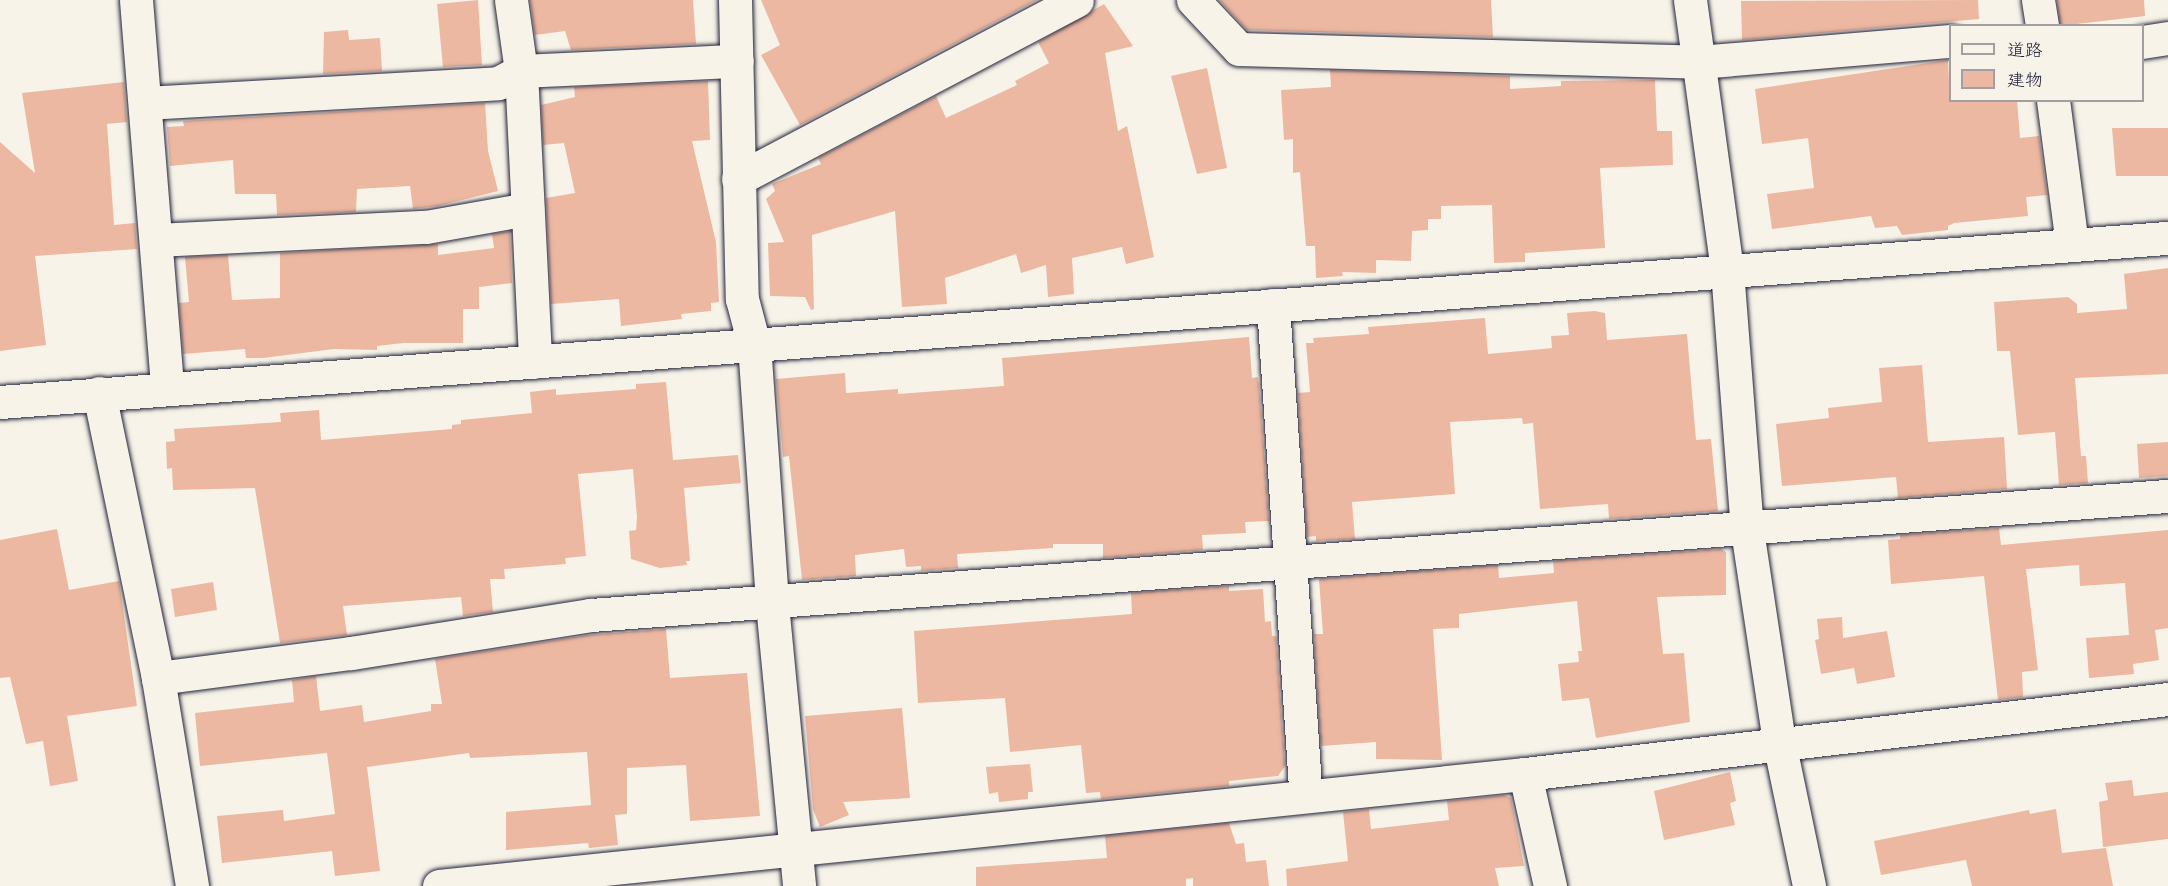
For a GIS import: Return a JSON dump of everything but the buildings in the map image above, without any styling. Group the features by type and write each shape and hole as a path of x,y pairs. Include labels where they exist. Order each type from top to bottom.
{"street":[{"path":"135,0 166,387"},
{"path":"511,0 521,71 535,362"},
{"path":"735,0 742,299 754,344 772,604 793,849 799,886"},
{"path":"738,179 1077,0"},
{"path":"1193,0 1239,49 1699,62 1949,41"},
{"path":"1690,0 1727,270 1747,530 1779,742 1809,886"},
{"path":"2038,0 2042,24"},
{"path":"2144,42 2168,38"},
{"path":"145,103 498,83 521,71 737,61"},
{"path":"2053,102 2072,245"},
{"path":"156,240 426,227 527,208"},
{"path":"0,402 166,387 535,362 2168,237"},
{"path":"1273,305 1293,564 1306,796"},
{"path":"99,393 158,678 192,886"},
{"path":"158,678 591,615 772,604 2168,496"},
{"path":"439,886 1525,774 1779,742 2168,699"},
{"path":"1525,774 1550,886"}]}
